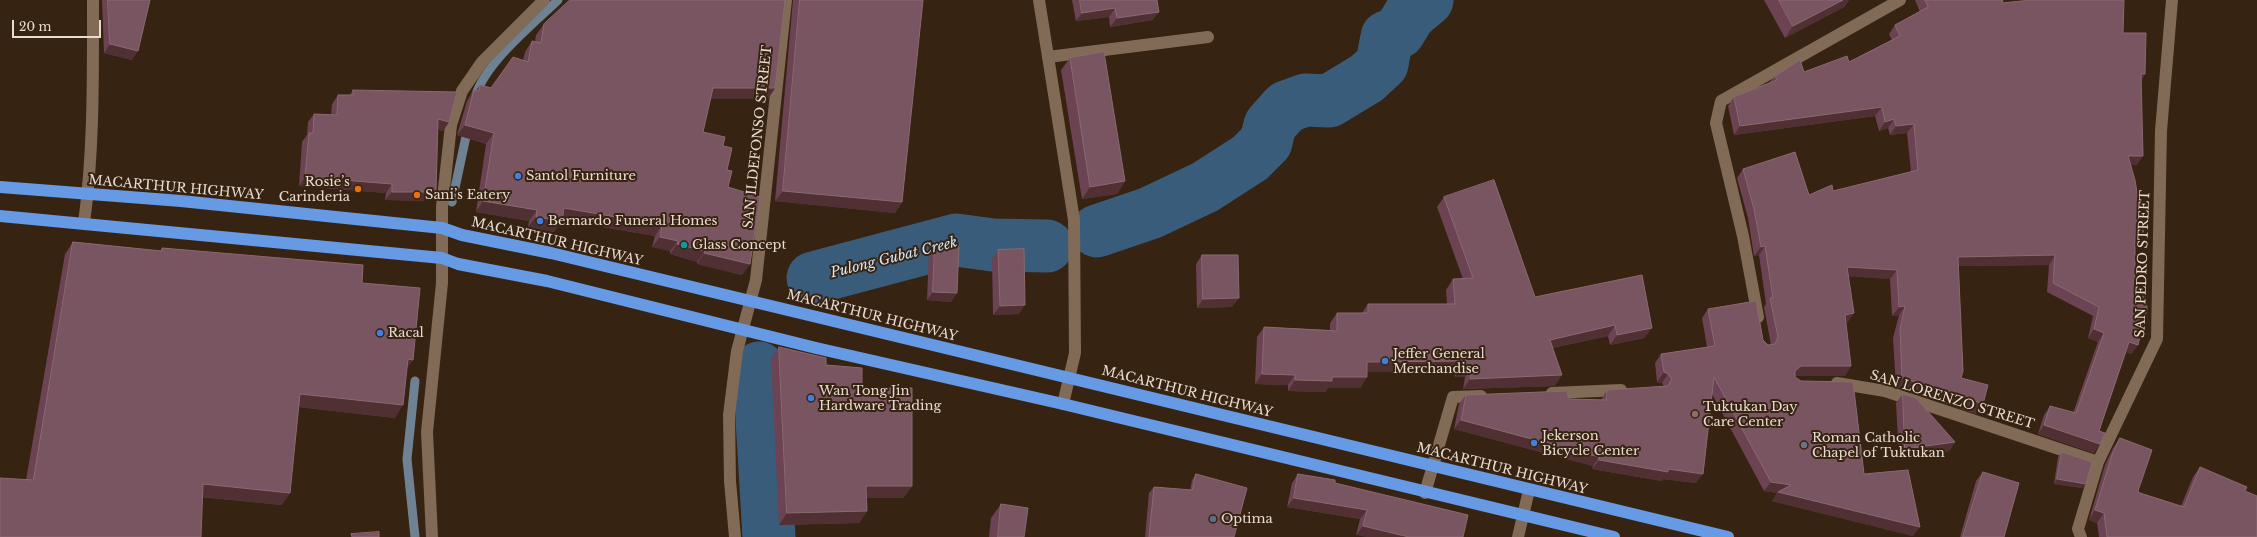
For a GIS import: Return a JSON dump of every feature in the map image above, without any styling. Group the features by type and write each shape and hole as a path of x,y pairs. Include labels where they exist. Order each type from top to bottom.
{"highway":[{"name":"MACARTHUR HIGHWAY","path":"0,187 181,201 442,228 462,235 551,253 1432,467 1728,537"},
{"path":"0,216 442,258 458,264 547,281 744,330 1063,404 1425,493 1614,537"}],"street":[{"path":"84,223 88,194 92,113 93,0"},
{"path":"432,537 427,432 442,283 442,207 451,125 462,91 482,62 544,0"},
{"name":"SAN ILDEFONSO STREET","path":"734,537 730,481 729,415 737,351 752,301 756,280 786,0"},
{"path":"1039,0 1074,220 1075,353 1063,404"},
{"path":"1761,333 1743,236 1716,123 1721,101 1900,0"},
{"name":"SAN PEDRO STREET","path":"2081,537 2078,529 2098,462 2157,339 2161,131 2172,0"},
{"path":"1048,57 1208,37"},
{"name":"SAN LORENZO STREET","path":"1824,383 1845,383 1885,391 2098,462"},
{"path":"1540,394 1634,390"},
{"path":"1425,493 1453,398 1492,396"},
{"path":"1518,537 1529,490"}],"building":[{"path":"108,0 150,0 138,51 110,44"},
{"path":"570,0 785,0 775,88 713,88 703,132 725,137 723,146 732,148 727,170 732,171 728,187 760,197 750,264 704,253 705,251 677,244 678,241 660,237 662,225 564,208 562,221 536,217 537,210 483,201 494,133 465,125 474,90 479,91 480,85 491,88 513,57 528,62 532,41 541,43 544,24"},
{"path":"800,0 923,0 902,202 783,191"},
{"path":"1080,0 1157,0 1159,12 1117,18 1115,8 1082,13"},
{"path":"1779,0 1843,0 1793,26"},
{"path":"1925,0 2003,0 2002,3 2031,0 2124,0 2123,33 2146,33 2145,74 2141,74 2143,156 2128,156 2135,180 2144,236 2135,237 2135,295 2146,297 2147,309 2138,345 2129,342 2099,431 2105,433 2100,444 2044,425 2050,406 2076,413 2104,333 2094,329 2099,307 2053,283 2055,255 1958,257 1963,371 1961,378 1988,385 1983,404 1902,378 1900,329 1905,306 1899,307 1897,270 1847,267 1854,313 1845,315 1851,366 1801,366 1795,371 1795,377 1801,381 1853,382 1864,474 1908,470 1920,527 1778,492 1791,485 1771,482 1714,377 1703,474 1668,469 1668,472 1599,460 1599,457 1461,420 1466,395 1567,391 1569,399 1606,400 1607,390 1668,386 1672,379 1664,372 1661,354 1715,346 1708,309 1756,301 1763,340 1768,345 1775,344 1778,337 1770,298 1773,298 1765,246 1761,247 1754,209 1743,169 1795,152 1809,195 1832,185 1833,191 1918,170 1914,124 1896,126 1894,119 1885,122 1882,107 1740,126 1734,97 1777,80 1775,76 1800,60 1804,72 1847,56 1849,62 1900,36 1895,25 1928,7"},
{"path":"1104,52 1125,181 1090,187 1070,58"},
{"path":"353,90 457,92 449,122 438,119 436,192 392,192 392,184 305,177 309,133 313,133 314,114 337,115 338,95 353,95"},
{"path":"1494,180 1535,297 1642,275 1652,328 1617,335 1615,325 1550,340 1562,375 1470,379 1472,367 1462,367 1461,361 1367,362 1367,377 1332,377 1332,381 1295,380 1295,375 1262,374 1264,327 1337,331 1337,313 1368,313 1368,304 1455,304 1453,279 1473,278 1444,197"},
{"path":"73,242 162,251 162,248 363,265 362,283 420,288 413,360 408,359 403,405 300,394 290,493 203,484 201,537 0,537 0,478 33,480"},
{"path":"935,242 959,244 957,293 933,292"},
{"path":"1024,249 1025,305 1000,306 998,250"},
{"path":"1202,255 1238,255 1239,298 1203,299"},
{"path":"779,347 826,358 826,365 862,368 862,388 912,388 912,486 866,486 867,511 787,513"},
{"path":"1903,394 1916,398 1955,442 1905,449"},
{"path":"2120,438 2152,450 2138,491 2140,493 2184,507 2200,467 2247,487 2245,491 2257,496 2257,537 2107,537 2104,513 2095,510 2112,455"},
{"path":"2062,452 2092,462 2086,484 2057,479"},
{"path":"1983,472 2019,483 2004,537 1963,537"},
{"path":"1196,474 1247,488 1234,537 1149,537 1154,487 1192,490"},
{"path":"1298,474 1335,480 1335,483 1468,515 1463,537 1409,537 1363,526 1367,510 1294,498"},
{"path":"1001,504 1028,508 1024,537 998,537"},
{"path":"379,532 379,537 352,537 351,534"}],"waterway":[{"path":"474,101 479,87 497,60 558,0"},
{"name":"Pulong Gubat Creek","path":"1097,231 1150,213 1205,187 1250,158 1266,142 1270,125 1286,107 1305,100 1329,101 1367,78 1382,64 1387,37 1399,32 1410,14 1427,0"},
{"path":"452,202 468,127"},
{"name":"Pulong Gubat Creek","path":"813,278 956,240 993,245 1047,246"},
{"name":"Pulong Gubat Creek","path":"759,368 769,537"},
{"path":"415,381 407,459 415,537"}],"place":[{"name":"Santol Furniture","path":"518,176"},
{"name":"Rosie’s Carinderia","path":"358,189"},
{"name":"Sani’s Eatery","path":"417,195"},
{"name":"Bernardo Funeral Homes","path":"540,221"},
{"name":"Glass Concept","path":"684,245"},
{"name":"Racal","path":"380,333"},
{"name":"Jeffer General Merchandise","path":"1385,361"},
{"name":"Wan Tong Jin Hardware Trading","path":"811,398"},
{"name":"Tuktukan Day Care Center","path":"1695,414"},
{"name":"Jekerson Bicycle Center","path":"1534,443"},
{"name":"Roman Catholic Chapel of Tuktukan","path":"1804,445"},
{"name":"Optima","path":"1213,519"}]}
